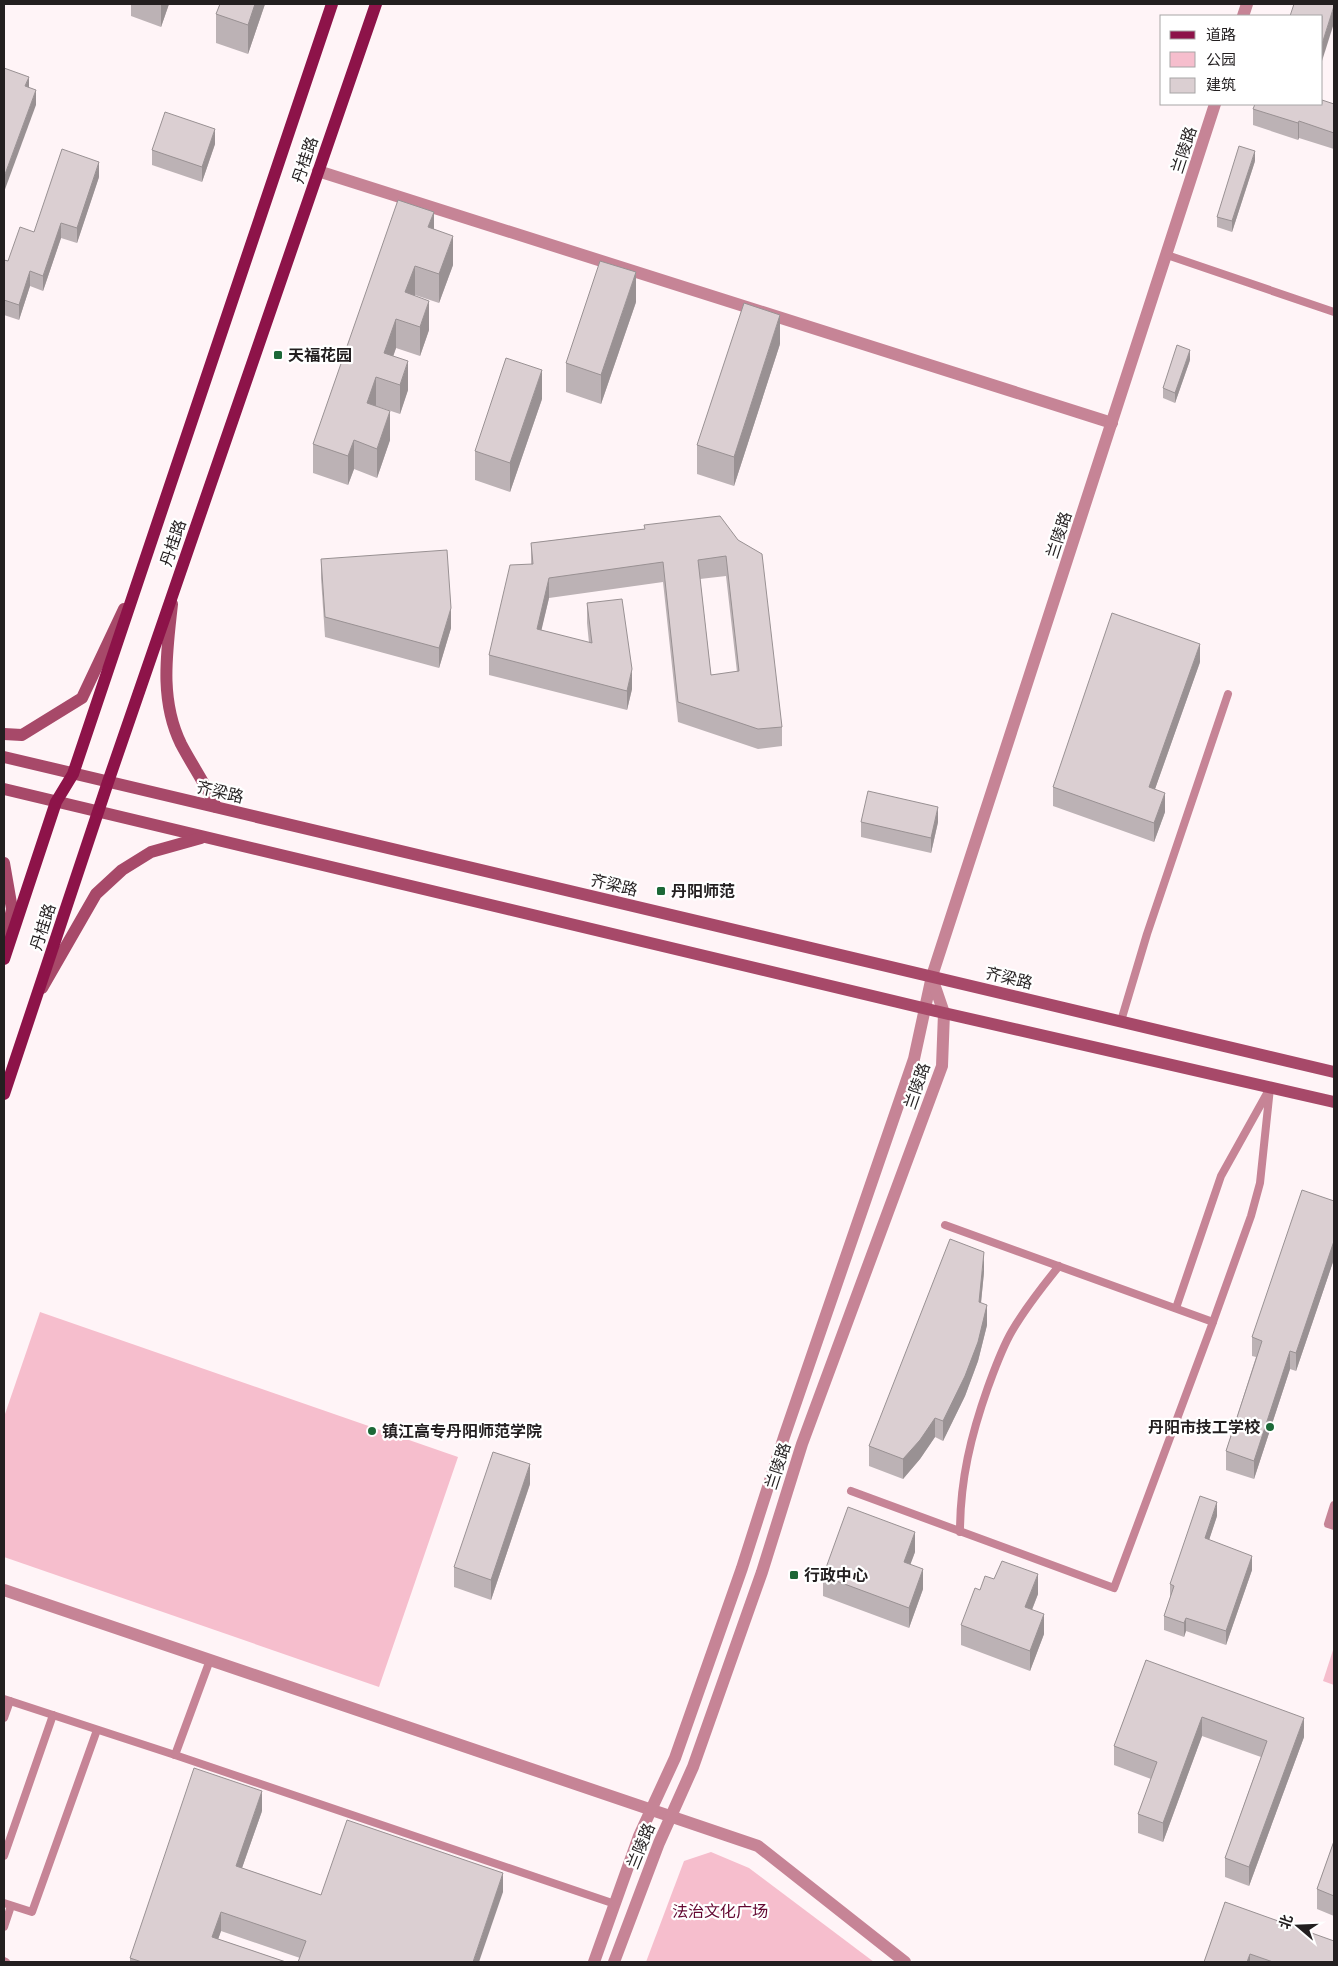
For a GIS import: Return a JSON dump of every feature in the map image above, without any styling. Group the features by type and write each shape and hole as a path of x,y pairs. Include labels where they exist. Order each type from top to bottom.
{"main road":[{"name":"丹桂路","path":"4,959 56,802 73,774 332,4"},
{"name":"丹桂路","path":"4,1094 108,782 376,4"},
{"path":"4,734 22,735 82,698 137,582"},
{"path":"174,591 166,662 167,702 181,743 202,778 216,808"},
{"name":"齐梁路","path":"4,757 1334,1072"},
{"path":"4,789 944,1013 1334,1102"},
{"path":"37,996 96,894 122,870 152,852 204,837"},
{"path":"4,863 12,909 4,951"}],"street":[{"name":"兰陵路","path":"594,1962 639,1836 675,1758 742,1568 784,1437 914,1059 932,976 1215,105"},
{"path":"318,171 1112,423"},
{"name":"兰陵路","path":"614,1962 671,1816 693,1767 762,1572 802,1444 942,1066 944,1013 932,976"},
{"path":"4,1590 758,1846 905,1962"}],"lane":[{"path":"1167,255 1334,312"},
{"path":"1121,1021 1147,934 1228,694"},
{"path":"1176,1308 1221,1176 1270,1088"},
{"path":"850,1491 1114,1588 1251,1216 1260,1183 1270,1088"},
{"path":"945,1225 1213,1322"},
{"path":"960,1532 960,1500 966,1458 995,1367 1015,1325 1034,1296 1059,1266"},
{"path":"1334,1505 1328,1524 1334,1526"},
{"path":"176,1755 210,1660"},
{"path":"4,1718 7,1700 176,1755 615,1904"},
{"path":"4,1856 53,1715"},
{"path":"4,1927 7,1904 32,1912 97,1730"}],"green space":[{"path":"40,1312 458,1457 379,1687 4,1557 4,1417"},
{"path":"1334,1647 1334,1685 1323,1681"},
{"name":"法治文化广场","path":"711,1852 749,1868 874,1962 646,1962 684,1861"}],"building":[{"path":"220,4 255,4 248,25 216,14"},
{"path":"1294,4 1334,4 1323,41 1323,15 1290,15"},
{"path":"4,68 29,77 25,86 36,90 4,177"},
{"path":"1323,100 1334,104 1334,133 1299,121 1298,123 1253,109 1255,105 1323,105"},
{"path":"165,112 215,129 202,167 152,150"},
{"path":"1239,146 1255,151 1232,221 1217,217"},
{"path":"62,149 99,162 77,228 61,223 43,276 30,271 19,305 4,300 4,260 8,261 20,227 34,232"},
{"path":"398,200 434,212 428,227 453,236 439,274 415,266 405,292 429,301 420,327 396,319 384,353 408,361 400,385 376,377 367,403 390,411 377,449 354,440 348,456 313,444"},
{"path":"600,261 636,272 601,375 566,363"},
{"path":"744,303 780,315 734,457 697,445"},
{"path":"1177,345 1190,350 1175,393 1163,388"},
{"path":"506,358 542,370 510,463 475,451"},
{"path":"720,516 738,540 762,554 782,727 758,729 678,702 663,562 549,578 537,629 592,643 587,603 622,599 632,669 627,691 489,655 510,565 533,564 531,543 645,529 644,525","holes":["726,556 739,671 711,675 698,560"]},
{"path":"447,550 451,608 439,648 325,617 321,559"},
{"path":"1112,613 1200,644 1149,787 1165,793 1154,823 1053,787"},
{"path":"868,791 938,807 931,838 861,822"},
{"path":"1302,1190 1334,1201 1334,1241 1296,1353 1290,1351 1254,1461 1226,1451 1262,1341 1252,1337"},
{"path":"950,1239 984,1252 979,1302 987,1305 978,1342 965,1376 943,1421 935,1418 920,1440 903,1459 869,1446"},
{"path":"493,1452 530,1464 491,1580 454,1567"},
{"path":"1200,1496 1217,1502 1205,1538 1252,1556 1226,1631 1186,1618 1184,1623 1164,1616 1174,1586 1170,1584"},
{"path":"848,1507 915,1532 904,1562 923,1569 909,1608 823,1576"},
{"path":"1002,1561 1038,1574 1025,1607 1044,1614 1030,1651 961,1625 975,1588 980,1590 985,1576 994,1579"},
{"path":"1146,1660 1304,1718 1249,1867 1225,1858 1267,1741 1202,1717 1163,1823 1138,1814 1157,1762 1114,1746"},
{"path":"194,1768 262,1791 236,1866 321,1895 347,1820 503,1873 473,1962 298,1962 306,1941 221,1912 212,1937 286,1962 142,1962 130,1958"},
{"path":"1334,1841 1334,1896 1317,1889"},
{"path":"1225,1902 1334,1941 1334,1962 1273,1962 1250,1954 1247,1962 1204,1962"}],"place":[{"name":"天福花园","path":"278,355"},
{"name":"丹阳师范","path":"661,891"},
{"name":"丹阳市技工学校","path":"1270,1427"},
{"name":"镇江高专丹阳师范学院","path":"372,1431"},
{"name":"行政中心","path":"794,1575"}]}
